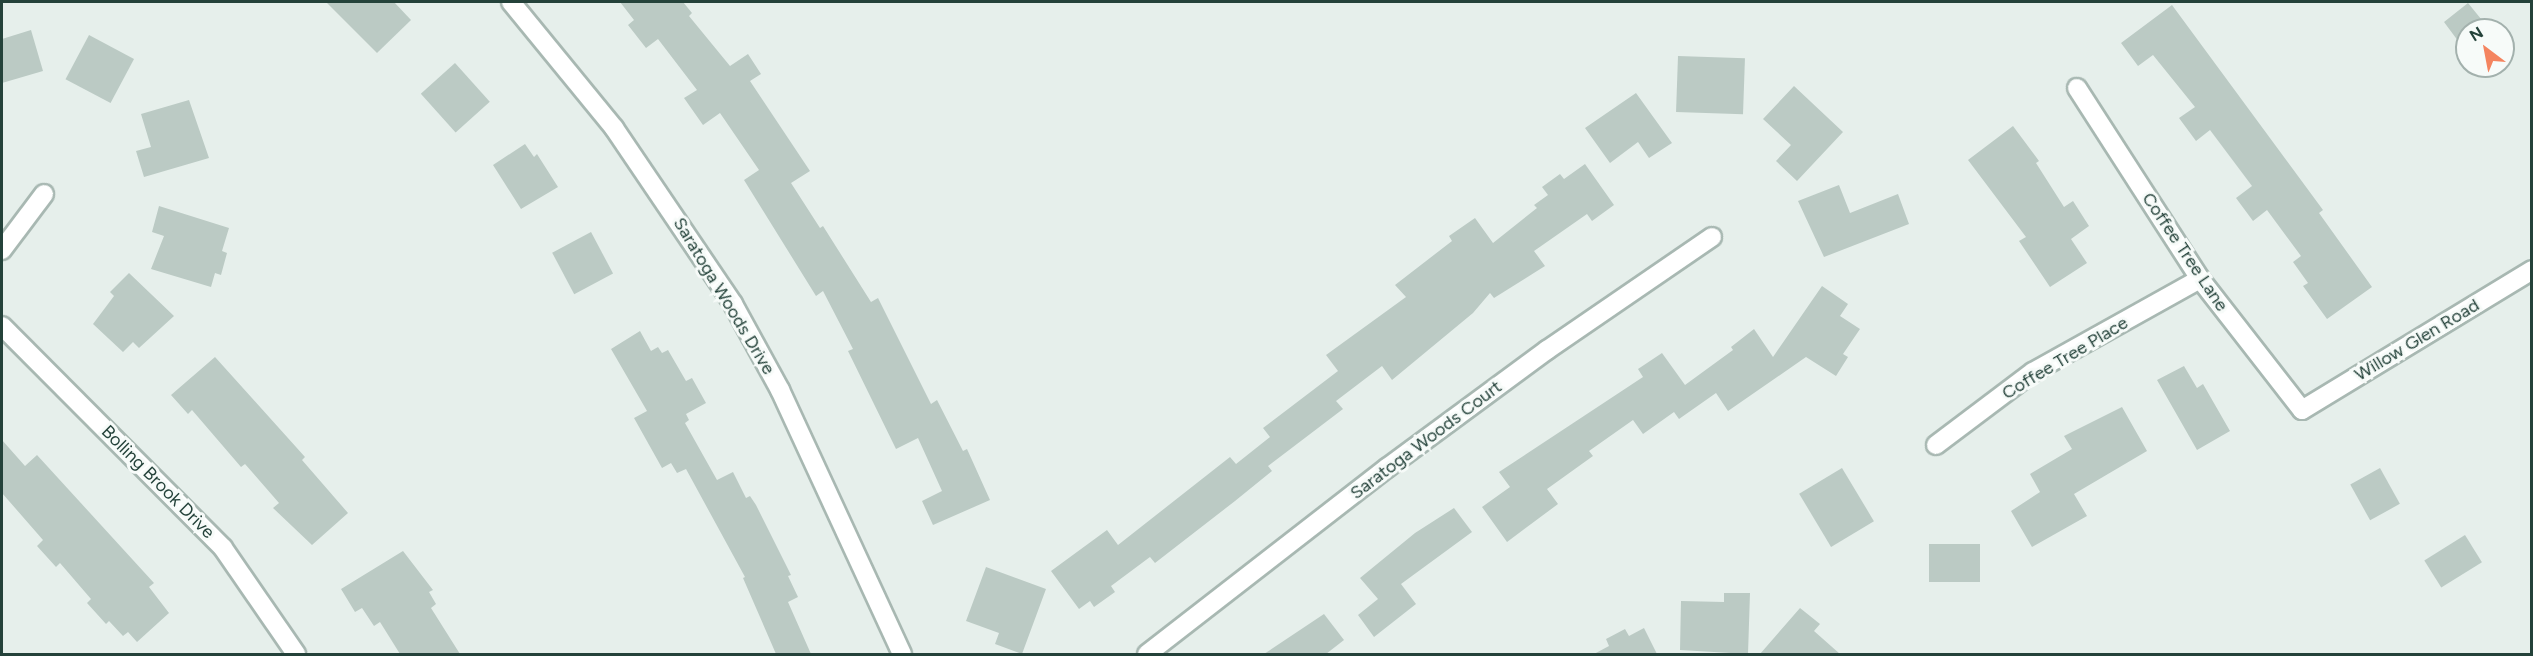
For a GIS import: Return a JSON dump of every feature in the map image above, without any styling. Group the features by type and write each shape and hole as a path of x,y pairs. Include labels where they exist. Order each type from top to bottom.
{"street":[{"name":"Saratoga Woods Drive","path":"511,2 614,128 733,304 800,431 902,654"},
{"name":"Coffee Tree Lane","path":"2077,88 2200,279 2302,410"},
{"path":"2,250 44,194"},
{"name":"Saratoga Woods Court","path":"1147,654 1387,468 1546,350 1712,237"},
{"name":"Willow Glen Road","path":"2302,410 2532,270"},
{"name":"Coffee Tree Place","path":"1935,445 2033,372 2200,279"},
{"name":"Bolling Brook Drive","path":"2,326 224,548 296,654"}],"building":[{"path":"326,2 394,2 411,20 377,53"},
{"path":"620,2 683,2 692,13 689,16 730,66 748,54 761,74 750,81 810,171 791,183 820,228 823,226 871,302 878,298 931,404 937,400 963,451 967,449 990,500 933,525 922,501 942,491 918,438 896,449 848,351 853,349 823,291 816,296 744,180 759,170 720,113 703,125 684,98 697,90 658,39 646,48 628,25 634,20"},
{"path":"2468,3 2480,18 2455,18 2455,37 2444,22"},
{"path":"2172,5 2323,210 2319,213 2372,287 2327,319 2303,286 2308,283 2293,262 2301,256 2267,210 2253,221 2236,198 2252,186 2210,130 2196,141 2179,118 2195,107 2153,55 2138,66 2121,43"},
{"path":"31,30 43,71 2,83 2,39"},
{"path":"89,35 134,59 111,103 66,79"},
{"path":"1678,56 1745,58 1743,114 1676,112"},
{"path":"455,63 490,102 456,132 421,94"},
{"path":"1794,86 1843,132 1797,181 1776,161 1791,145 1763,119"},
{"path":"1636,93 1672,143 1649,158 1638,142 1610,163 1585,128"},
{"path":"189,100 209,158 144,177 136,151 151,147 141,114"},
{"path":"2013,126 2039,161 2036,163 2064,207 2073,201 2089,226 2071,239 2087,263 2050,287 2019,241 2026,237 1968,160"},
{"path":"525,144 534,157 537,154 558,187 521,209 493,165"},
{"path":"1585,164 1614,205 1592,221 1587,214 1534,251 1545,266 1494,298 1490,293 1473,313 1392,380 1382,366 1336,401 1343,409 1268,466 1272,471 1235,501 1155,563 1150,557 1111,586 1115,592 1094,607 1090,601 1079,609 1051,571 1107,530 1118,545 1230,457 1236,464 1270,437 1263,428 1338,371 1326,355 1406,297 1395,285 1452,241 1449,236 1475,218 1493,243 1537,208 1534,205 1548,195 1542,187 1560,174 1564,179"},
{"path":"1839,185 1850,213 1898,194 1909,224 1824,257 1798,201"},
{"path":"159,206 229,228 222,251 227,253 221,275 215,273 211,287 151,269 164,236 152,232"},
{"path":"591,232 613,273 574,294 552,253"},
{"path":"129,273 174,316 139,348 133,342 123,352 93,324 114,296 110,292"},
{"path":"1822,286 1848,304 1840,316 1860,329 1843,354 1848,357 1836,376 1806,357 1728,411 1716,393 1679,419 1674,412 1643,434 1633,420 1589,451 1593,456 1547,489 1558,504 1507,542 1482,507 1510,487 1499,472 1643,377 1638,369 1662,353 1685,385 1733,350 1731,347 1754,329 1773,357"},
{"path":"640,331 651,351 658,347 662,353 668,350 686,381 692,378 706,403 686,414 689,420 685,423 717,480 733,472 746,498 750,496 756,505 791,575 788,576 798,597 788,602 811,654 776,654 743,578 745,577 686,469 677,473 671,463 662,468 634,418 647,411 611,349"},
{"path":"215,357 305,457 302,460 348,513 312,545 273,508 279,503 245,464 241,467 192,410 188,414 171,395"},
{"path":"2184,366 2197,388 2203,384 2230,431 2197,450 2157,380"},
{"path":"2122,407 2147,451 2074,494 2087,516 2032,547 2011,511 2040,492 2030,474 2072,449 2064,436"},
{"path":"2,440 25,466 37,455 154,583 149,587 169,613 137,642 128,632 123,636 109,621 106,624 87,603 91,599 60,563 56,567 37,546 43,540 2,493"},
{"path":"1842,468 1874,521 1831,547 1799,494"},
{"path":"2380,468 2400,504 2370,520 2350,484"},
{"path":"1454,508 1472,532 1401,584 1416,604 1374,637 1358,615 1378,599 1360,578 1415,533"},
{"path":"2465,535 2482,562 2441,588 2424,560"},
{"path":"1929,544 1980,544 1980,582 1929,582"},
{"path":"403,551 433,590 429,592 436,604 431,608 460,654 400,654 380,622 374,626 362,608 355,612 341,589"},
{"path":"986,567 1046,589 1022,654 995,644 999,633 966,621"},
{"path":"1724,593 1750,593 1748,654 1680,650 1681,601 1724,602"},
{"path":"1800,608 1820,624 1814,631 1840,654 1760,654"},
{"path":"1324,614 1344,640 1326,654 1264,654"},
{"path":"1644,628 1657,654 1594,654 1609,646 1606,639 1625,629 1629,636"}]}
